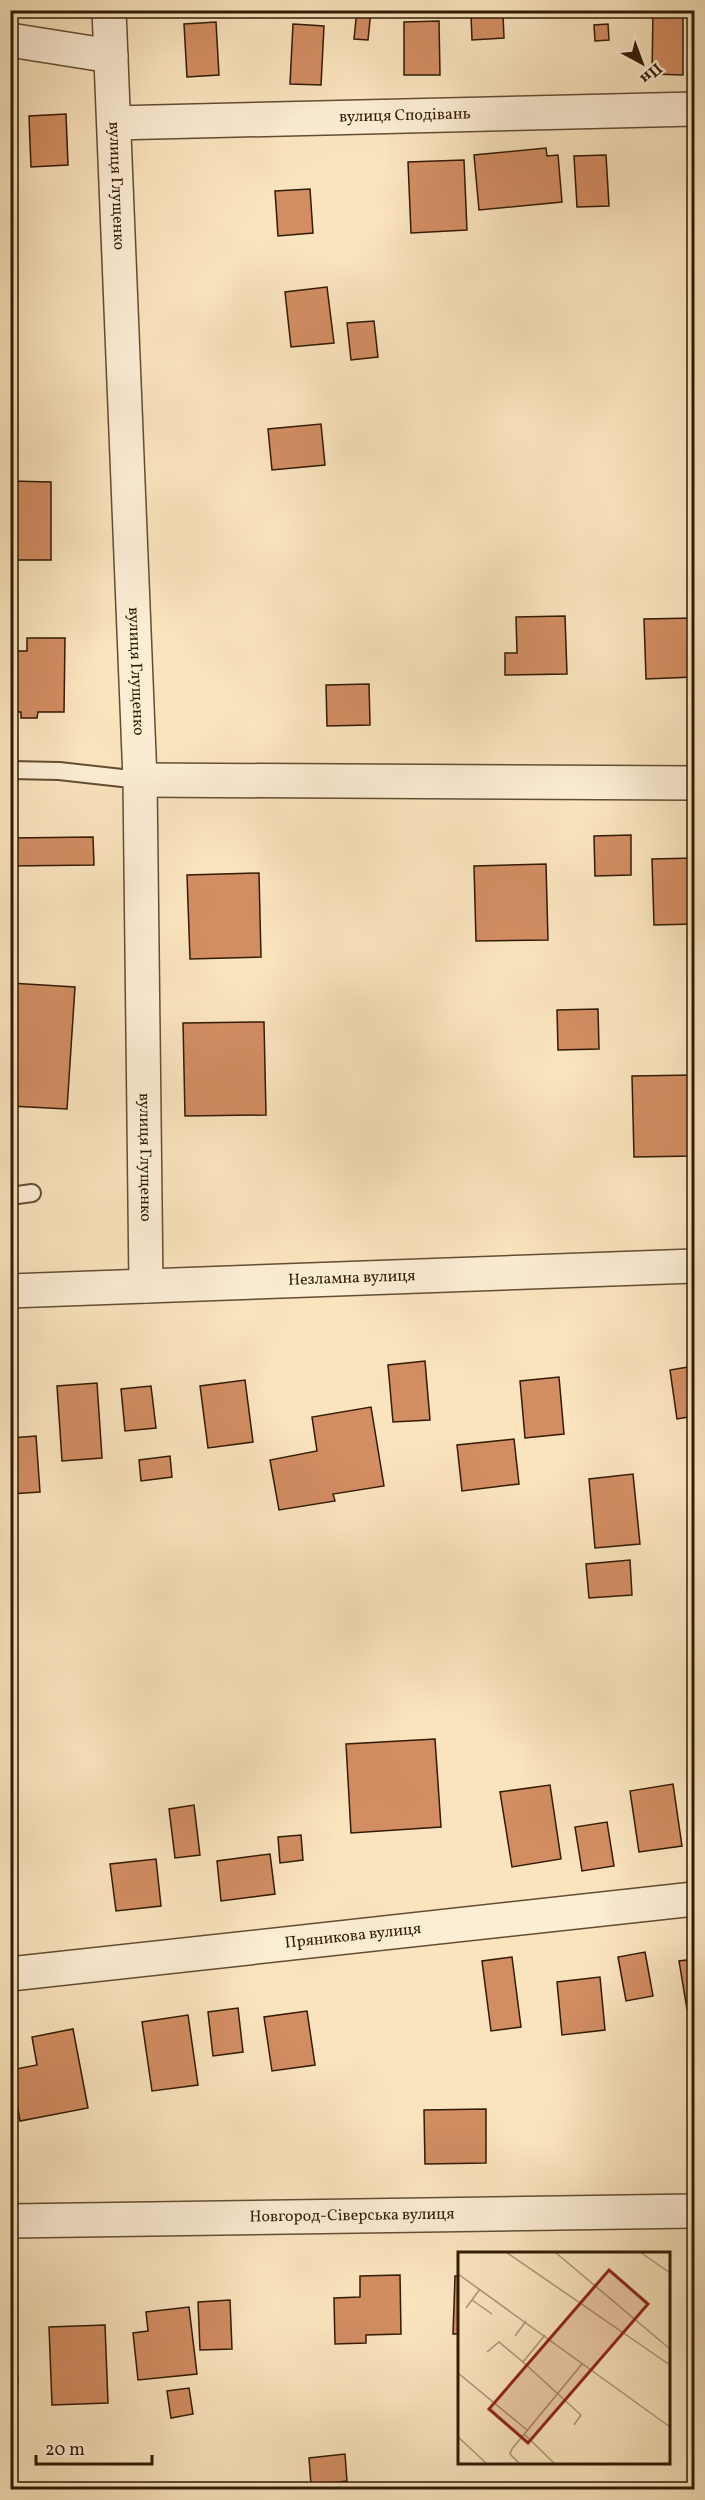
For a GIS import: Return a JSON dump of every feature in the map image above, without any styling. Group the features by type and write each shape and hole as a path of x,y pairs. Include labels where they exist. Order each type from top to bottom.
{"street":[{"name":"вулиця Глущенко","path":"109,10 140,780 146,1286"},
{"path":"10,40 111,56"},
{"name":"вулиця Сподівань","path":"114,123 694,108"},
{"path":"140,780 694,783"},
{"name":"Незламна вулиця","path":"10,1291 694,1266"},
{"name":"Пряникова вулиця","path":"10,1974 694,1899"},
{"name":"Новгород-Сіверська вулиця","path":"10,2221 694,2211"}],"lane":[{"path":"10,770 59,771 140,780"},
{"path":"10,1196 32,1193"}],"building":[{"path":"357,10 371,10 368,40 354,39"},
{"path":"653,10 683,10 683,75 652,74"},
{"path":"503,15 504,38 472,40 471,16"},
{"path":"439,21 440,75 404,75 404,22"},
{"path":"216,22 219,75 187,77 184,24"},
{"path":"293,24 324,26 321,85 290,84"},
{"path":"608,24 609,40 595,41 594,25"},
{"path":"66,114 68,165 31,167 29,116"},
{"path":"546,148 547,156 558,155 562,202 479,210 474,155"},
{"path":"606,155 609,206 577,207 574,156"},
{"path":"464,160 467,230 411,233 408,162"},
{"path":"310,189 313,233 278,236 275,191"},
{"path":"327,287 334,343 291,347 285,292"},
{"path":"374,321 378,357 351,360 347,323"},
{"path":"321,424 325,465 272,470 268,429"},
{"path":"10,481 51,482 51,560 10,560"},
{"path":"565,616 567,674 505,675 505,653 517,653 516,617"},
{"path":"694,618 694,677 646,679 644,619"},
{"path":"27,638 65,638 64,712 38,712 37,718 21,718 21,712 10,712 10,651 27,651"},
{"path":"369,684 370,725 327,726 326,685"},
{"path":"631,835 631,875 595,876 594,836"},
{"path":"93,837 94,865 10,866 10,838"},
{"path":"694,858 694,924 654,925 652,859"},
{"path":"546,864 548,940 476,941 474,866"},
{"path":"259,873 261,957 190,959 187,875"},
{"path":"10,983 75,987 67,1109 10,1106"},
{"path":"689,1005 694,1005 694,1053 690,1054"},
{"path":"598,1009 599,1049 558,1050 557,1010"},
{"path":"264,1022 266,1115 185,1116 183,1023"},
{"path":"694,1075 694,1156 634,1157 632,1076"},
{"path":"425,1361 430,1420 393,1422 388,1365"},
{"path":"694,1366 694,1416 677,1419 670,1370"},
{"path":"559,1377 564,1434 525,1438 520,1381"},
{"path":"245,1380 253,1442 208,1448 200,1386"},
{"path":"97,1383 102,1458 62,1461 57,1386"},
{"path":"151,1386 156,1428 125,1431 121,1389"},
{"path":"371,1407 384,1486 333,1494 335,1501 279,1510 270,1460 317,1451 312,1417"},
{"path":"36,1436 40,1492 10,1494 10,1438"},
{"path":"514,1439 519,1484 462,1491 457,1445"},
{"path":"170,1456 172,1477 141,1481 139,1460"},
{"path":"633,1474 640,1544 595,1548 589,1479"},
{"path":"630,1560 632,1595 589,1598 586,1564"},
{"path":"435,1739 441,1827 351,1833 346,1744"},
{"path":"673,1784 682,1846 639,1852 630,1791"},
{"path":"550,1785 561,1859 512,1867 500,1792"},
{"path":"194,1805 200,1855 175,1858 169,1809"},
{"path":"607,1822 614,1866 582,1871 575,1827"},
{"path":"301,1835 303,1860 280,1863 278,1837"},
{"path":"270,1854 275,1894 221,1901 217,1861"},
{"path":"156,1859 161,1906 116,1911 110,1864"},
{"path":"645,1952 653,1996 626,2001 618,1957"},
{"path":"512,1957 521,2027 491,2031 482,1961"},
{"path":"694,1959 694,2007 687,2009 679,1961"},
{"path":"600,1977 605,2030 562,2035 557,1982"},
{"path":"238,2008 243,2052 213,2056 208,2012"},
{"path":"307,2011 315,2065 272,2071 264,2017"},
{"path":"188,2015 198,2085 152,2091 142,2022"},
{"path":"73,2029 88,2108 20,2121 11,2070 37,2065 32,2037"},
{"path":"486,2109 486,2163 425,2164 424,2110"},
{"path":"400,2275 401,2334 366,2335 366,2343 335,2344 334,2298 360,2297 360,2276"},
{"path":"455,2276 458,2276 458,2334 453,2334"},
{"path":"230,2300 232,2349 200,2350 198,2302"},
{"path":"189,2307 197,2374 138,2380 133,2333 148,2331 146,2312"},
{"path":"105,2325 108,2403 52,2405 49,2327"},
{"path":"10,2377 18,2377 16,2414 10,2414"},
{"path":"189,2388 193,2414 171,2418 167,2391"},
{"path":"345,2454 347,2481 311,2485 309,2458"}]}
